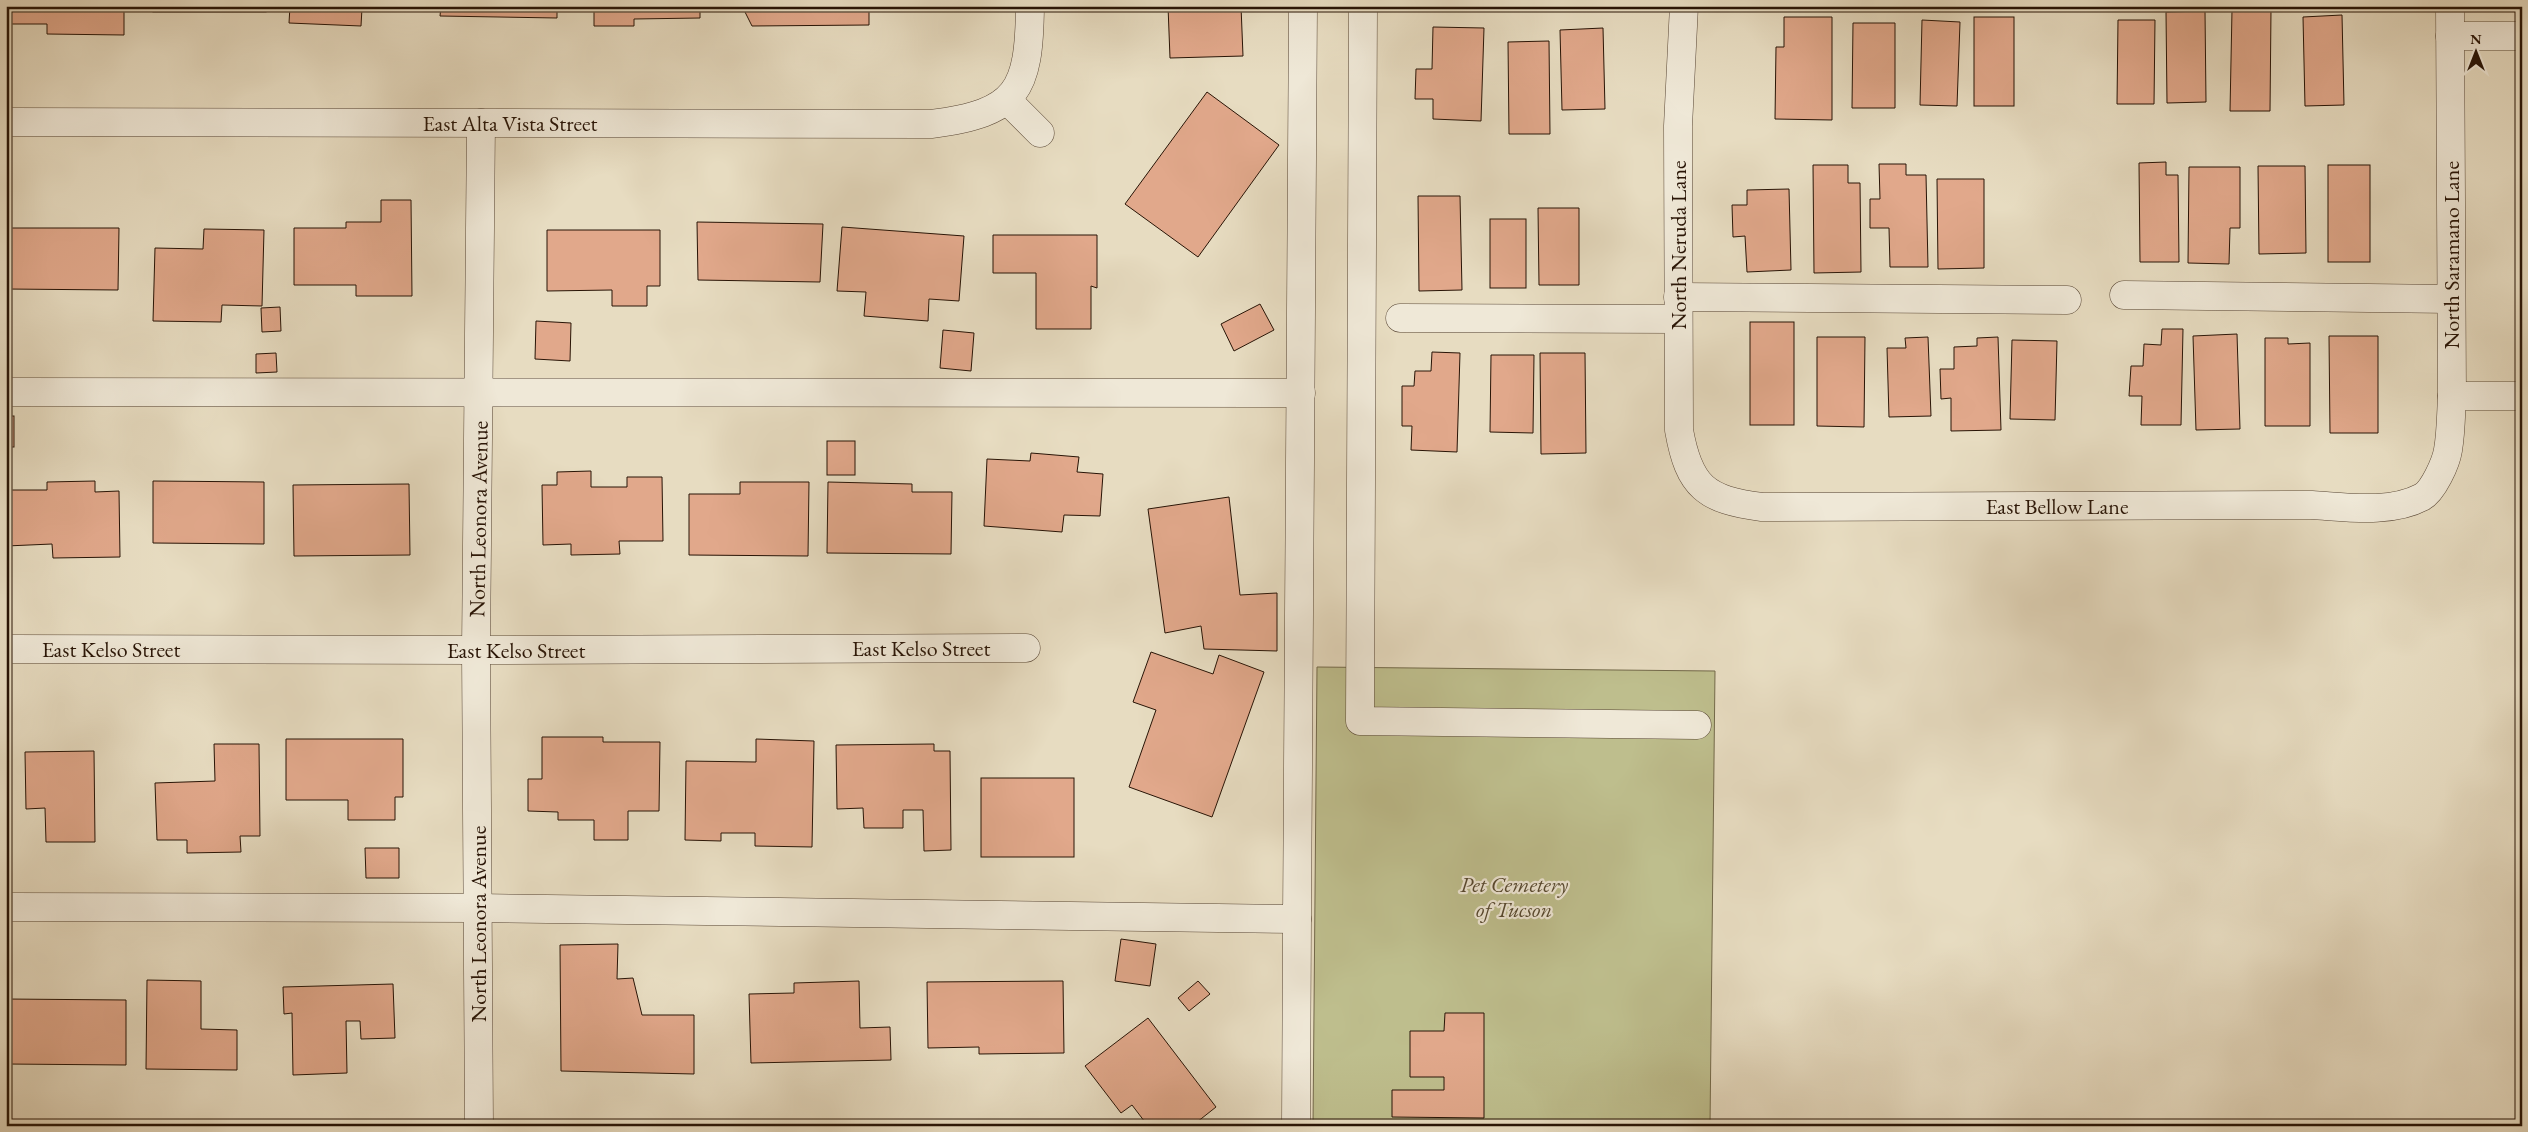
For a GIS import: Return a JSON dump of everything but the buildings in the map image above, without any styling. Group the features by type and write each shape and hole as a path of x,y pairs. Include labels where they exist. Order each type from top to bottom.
{"street":[{"path":"1030,6 1028,54 1020,79 1008,101 1040,133"},
{"path":"1296,1126 1303,6"},
{"path":"1363,6 1360,720 1698,725"},
{"name":"North Neruda Lane","path":"1684,6 1678,126 1679,430 1684,458 1694,480"},
{"name":"North Saramano Lane","path":"2424,496 2440,474 2448,452 2452,396 2450,6"},
{"path":"2450,36 2522,36"},
{"name":"East Alta Vista Street","path":"6,122 931,124 986,114 1008,101"},
{"name":"North Leonora Avenue","path":"479,1126 476,650 480,393 481,123"},
{"path":"2124,295 2451,299"},
{"path":"1400,318 1678,308 2067,300"},
{"path":"6,392 1301,393"},
{"path":"2452,396 2522,396"},
{"name":"East Bellow Lane","path":"1694,480 1713,495 1738,504 1762,507 2312,505 2370,507 2399,505 2424,496"},
{"name":"East Kelso Street","path":"6,649 1026,648"},
{"path":"6,907 478,908 1297,919"}],"green space":[{"name":"Pet Cemetery of Tucson","path":"1317,667 1715,671 1710,1126 1313,1126"}]}
